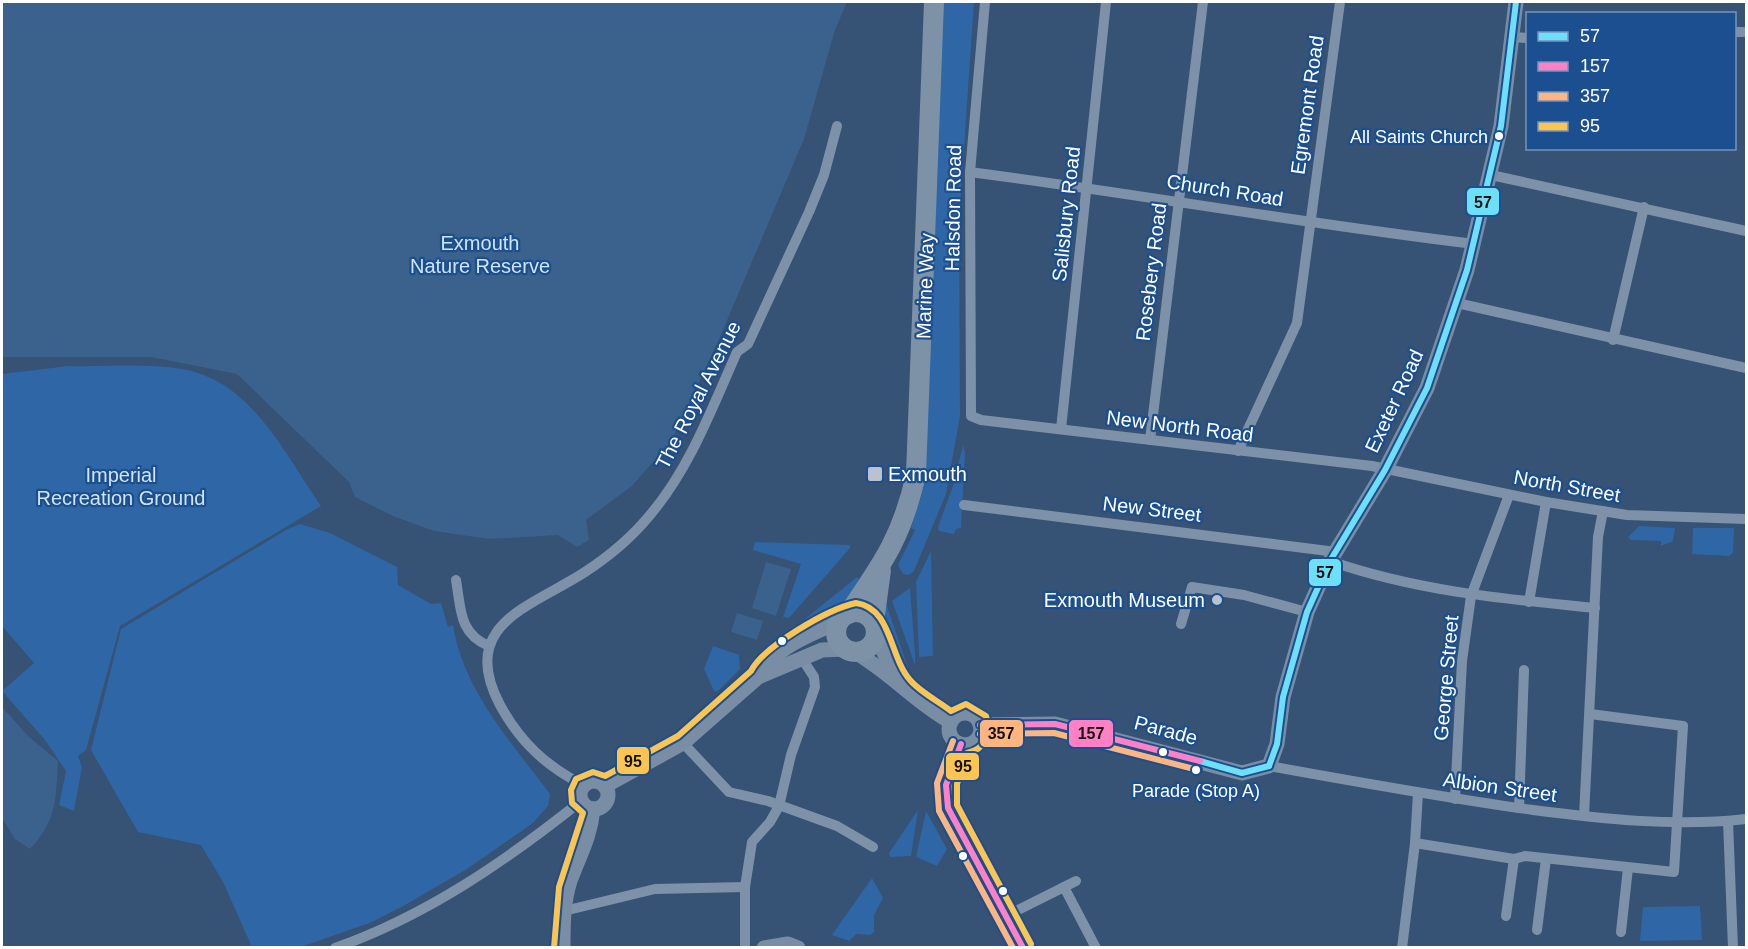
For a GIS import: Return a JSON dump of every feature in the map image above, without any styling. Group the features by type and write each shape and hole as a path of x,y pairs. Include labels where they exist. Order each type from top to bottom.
{"highway":[{"name":"Marine Way","path":"844,617 882,564 906,517 917,465 934,2"},
{"name":"Marine Way","path":"875,627 882,564"},
{"path":"863,613 875,627 869,647 850,650 837,636 844,617 863,613"}],"street":[{"name":"Halsdon Road","path":"971,416 970,172 985,2"},
{"name":"Salisbury Road","path":"1061,429 1106,2"},
{"name":"Rosebery Road","path":"1150,440 1203,2"},
{"name":"Egremont Road","path":"1238,451 1297,323 1340,2"},
{"name":"Exeter Road","path":"1269,766 1277,744 1283,697 1307,612 1333,557 1385,470 1427,388 1457,303 1475,244 1501,126 1515,2"},
{"path":"1511,37 1526,38"},
{"name":"The Royal Avenue","path":"489,646 501,625 512,614 590,569 627,539 663,500 688,458 737,352 748,344 810,212 824,175 837,126"},
{"name":"Church Road","path":"970,172 1475,244"},
{"path":"1491,175 1746,231"},
{"path":"1612,340 1644,207"},
{"path":"1457,303 1612,340 1746,368"},
{"name":"New North Road","path":"971,416 981,420 1385,470"},
{"name":"North Street","path":"1385,470 1603,511 1634,515 1746,519"},
{"name":"George Street","path":"1455,799 1462,661 1471,596 1509,495"},
{"path":"1529,602 1546,502"},
{"name":"New Street","path":"964,505 1333,557 1370,575 1471,596 1595,608"},
{"path":"1584,816 1598,537 1603,511"},
{"path":"456,580 466,629 475,640 489,646 486,666 490,683 516,732 586,798 603,805 608,798 605,786"},
{"path":"1181,624 1192,587 1244,595 1307,612"},
{"path":"758,677 765,664 786,647 844,617"},
{"path":"875,627 885,655 903,686"},
{"path":"605,786 683,743 758,677 822,650 850,650 951,722"},
{"path":"745,948 745,887 752,842 770,822 779,806 790,755 815,687 814,677 801,657"},
{"path":"1519,808 1524,670"},
{"path":"959,714 969,714 980,725 980,734 974,742 961,744 951,735 951,722 959,714"},
{"path":"1415,843 1514,859 1525,856 1674,872 1675,822 1683,726 1590,714"},
{"name":"Parade","path":"980,725 1055,724 1242,773 1269,766"},
{"path":"683,743 729,792 837,826 873,847"},
{"path":"961,744 946,785 950,814 1023,948"},
{"name":"Albion Street","path":"1269,766 1455,799 1584,816 1675,822 1746,819"},
{"path":"335,948 391,925 443,898 501,862 586,798 594,781 605,786"},
{"path":"1402,948 1415,843 1418,793"},
{"path":"563,948 564,910 570,883 591,833 586,798"},
{"path":"1728,821 1733,948"},
{"path":"1506,916 1514,859"},
{"path":"1537,930 1546,859"},
{"path":"1621,932 1628,868"},
{"path":"1006,916 1076,881"},
{"path":"564,910 655,889 745,887"},
{"path":"1064,887 1096,948"},
{"path":"764,948 788,944 798,948"}],"green space":[{"path":"940,2 974,2 959,220 960,416 946,494 914,571 909,575 903,574 898,565 915,530 911,528 921,497 926,468"},
{"name":"Imperial Recreation Ground","path":"68,366 169,367 207,376 228,388 264,422 321,506 120,626 86,750 78,756 82,767 74,811 59,805 66,771 45,740 2,691 34,663 2,626 2,374"},
{"path":"963,445 965,453 961,528 956,529 954,534 939,531 938,527 953,486"},
{"path":"300,524 330,533 397,567 398,585 431,604 441,603 448,627 453,625 458,649 478,694 505,735 550,794 548,806 533,823 467,869 372,922 301,947 252,947 223,882 201,845 138,832 91,750 121,629 286,530"},
{"path":"1639,526 1675,528 1673,541 1661,546 1661,541 1631,540 1628,537"},
{"path":"1693,528 1734,528 1733,553 1729,556 1692,554"},
{"path":"755,542 850,545 850,548 789,618 783,617 801,564 753,550"},
{"path":"931,551 933,656 919,657 916,582"},
{"path":"857,577 861,581 836,613 805,628 800,623"},
{"path":"910,588 915,654 915,665 892,601"},
{"path":"885,600 908,668 904,667 888,635"},
{"path":"713,646 739,655 740,669 717,692 714,691 704,669"},
{"path":"918,810 911,856 890,857 889,853"},
{"path":"926,811 947,849 937,866 916,857"},
{"path":"872,878 883,898 874,915 874,932 870,935 856,934 849,941 832,935"},
{"path":"1700,906 1702,940 1640,941 1643,907"}],"shaded area":[{"name":"Exmouth Nature Reserve","path":"2,2 847,2 835,30 804,139 720,337 672,440 632,486 586,520 589,540 577,547 558,535 489,539 434,531 393,516 355,497 349,482 237,374 151,357 2,357"},
{"path":"766,562 791,569 776,616 752,608"},
{"path":"737,613 763,621 757,640 731,632"},
{"path":"2,707 29,737 58,761 55,798 50,819 39,839 30,849 15,839 2,818"}],"transit line":[{"name":"57","path":"1269,766 1277,744 1283,697 1307,612 1330,561 1385,470 1427,388 1467,270 1501,126 1516,2"},
{"name":"95","path":"554,948 559,887 583,813 572,803 571,790 576,779 593,772 605,776 678,736 783,640 814,621 856,603 868,607 877,614 889,634 903,670 919,688 951,711 966,704 986,716 988,734 979,748 967,753 957,784 957,805 1031,944"},
{"name":"157","path":"980,725 1055,724 1200,761"},
{"name":"357","path":"980,734 1054,733 1198,770"},
{"name":"357","path":"953,741 937,783 939,811 1013,948"},
{"name":"157","path":"961,744 946,785 948,808 1023,948"},
{"name":"57","path":"1200,761 1242,773 1269,766"}],"place":[{"name":"All Saints Church","path":"1499,136"},
{"name":"Exmouth","path":"875,474"},
{"name":"Exmouth Museum","path":"1217,600"},
{"name":"Parade (Stop A)","path":"1196,770"}]}
